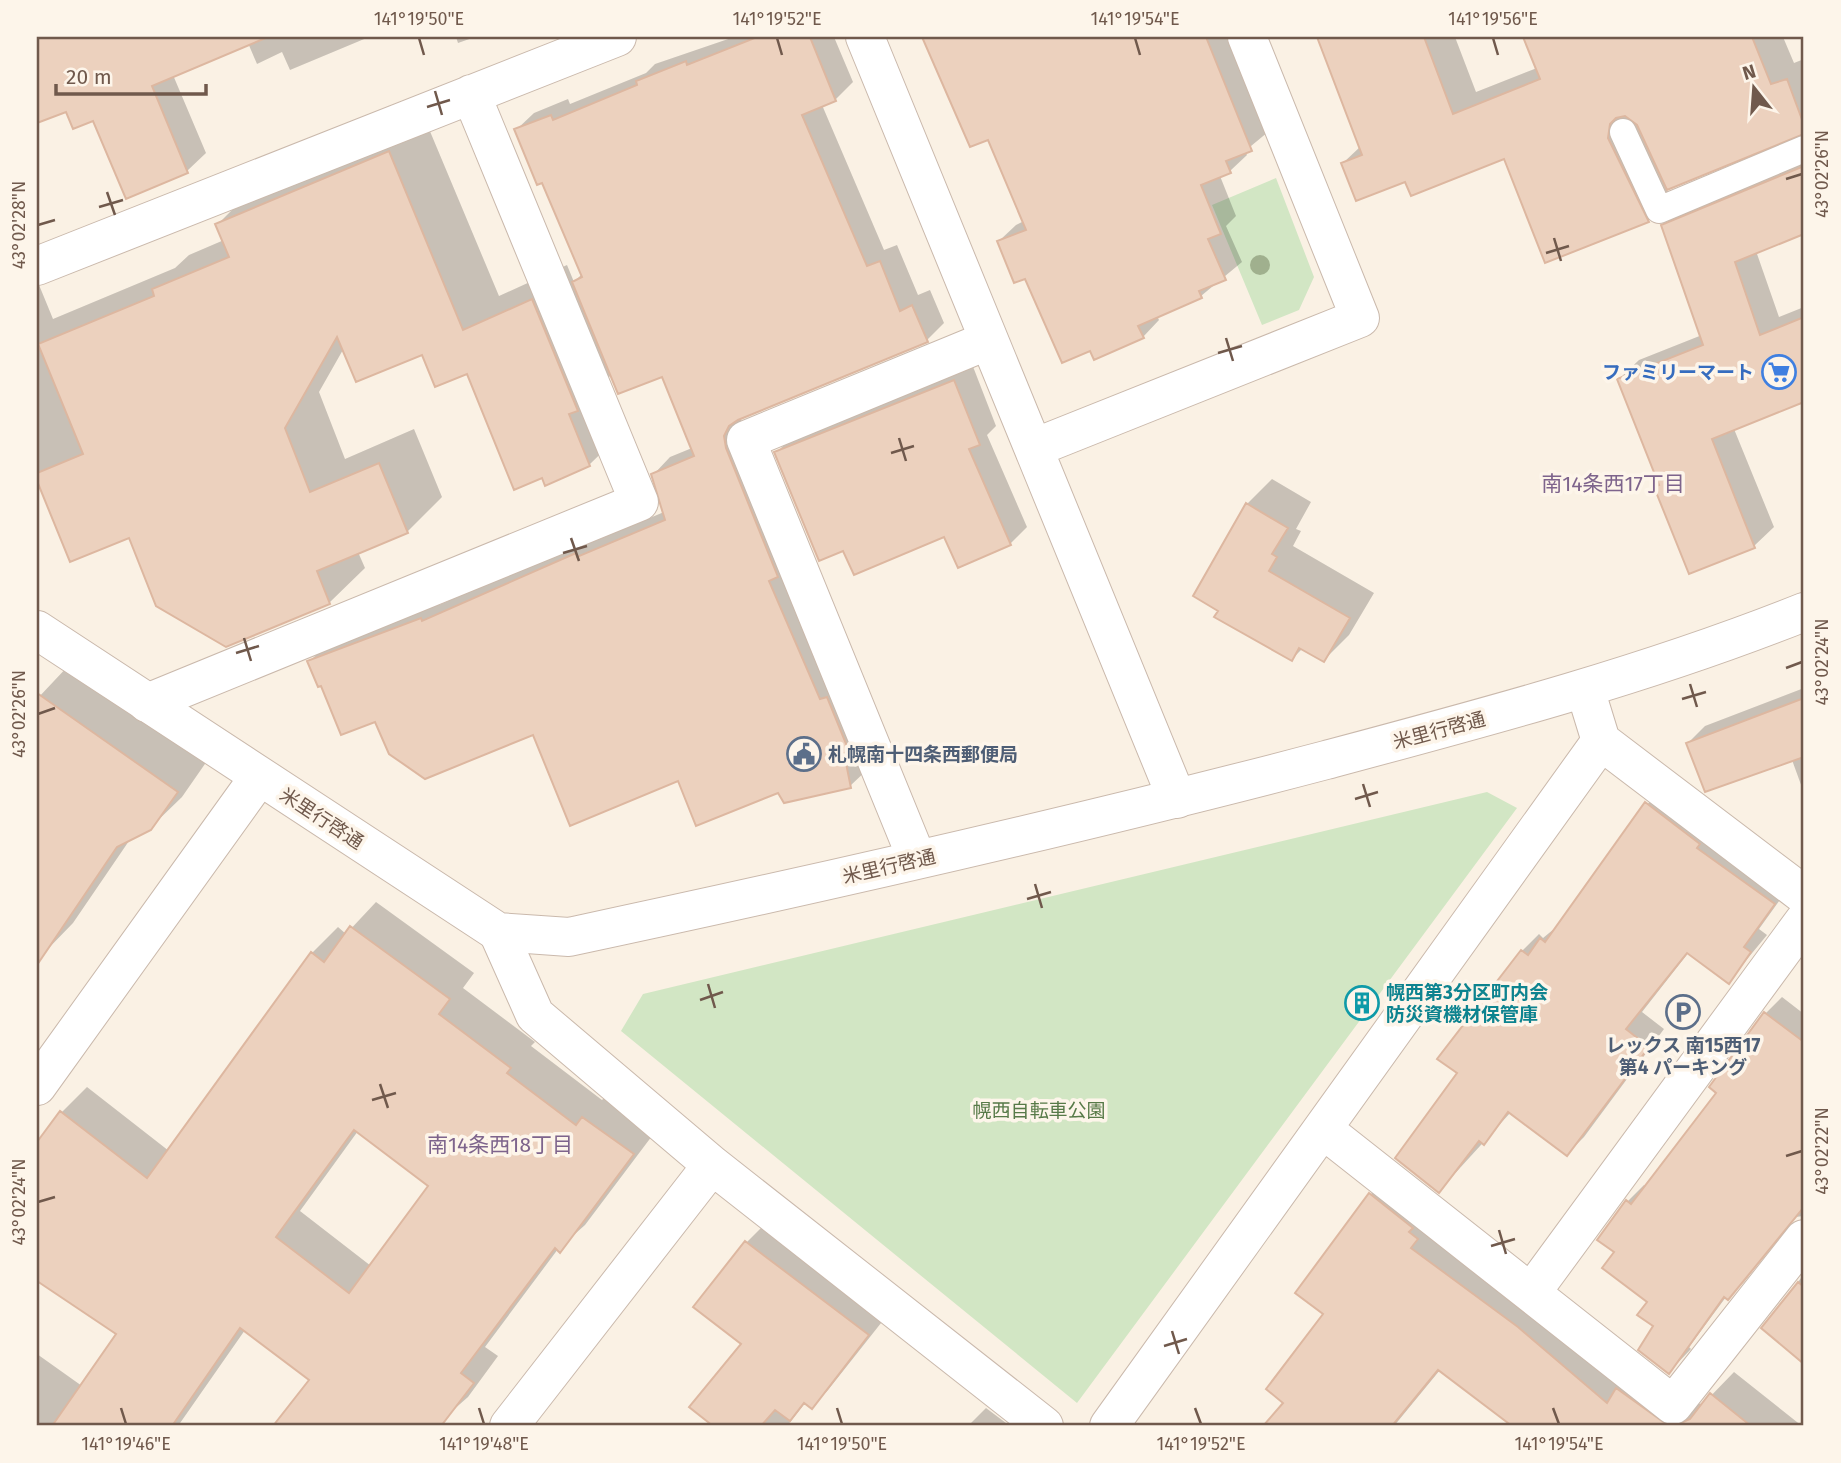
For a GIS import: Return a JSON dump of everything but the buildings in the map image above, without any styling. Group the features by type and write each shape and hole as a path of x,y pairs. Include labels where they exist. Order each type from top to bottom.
{"street":[{"path":"37,267 617,37"},
{"path":"865,37 1177,799"},
{"path":"1034,448 1360,318 1247,37"},
{"path":"147,703 639,502 471,94"},
{"path":"917,859 746,440 989,340"},
{"name":"米里行啓通","path":"37,630 498,932 569,937 1177,799 1585,690 1734,640 1804,612"},
{"path":"1585,690 1601,741 1804,895"},
{"path":"1109,1426 1601,741"},
{"path":"37,1086 259,777"},
{"path":"1531,1293 1804,921"},
{"path":"498,932 534,1015 712,1165 1044,1426"},
{"path":"1324,1130 1673,1405 1804,1239"},
{"path":"509,1426 712,1165"}],"lane":[{"path":"1623,132 1659,210 1804,149"}],"green space":[{"path":"1276,178 1314,277 1299,310 1262,325 1212,205"},
{"name":"幌西自転車公園","path":"1487,792 1517,808 1077,1403 621,1031 643,994"}],"place":[{"name":"ファミリーマート","path":"1779,372"},
{"name":"札幌南十四条西郵便局","path":"804,754"},
{"name":"幌西第3分区町内会 防災資機材保管庫","path":"1362,1003"},
{"name":"レックス 南15西17 第4 パーキング","path":"1683,1012"}],"district":[{"name":"南14条西17丁目","path":"1613,484"},
{"name":"南14条西18丁目","path":"500,1145"}]}
